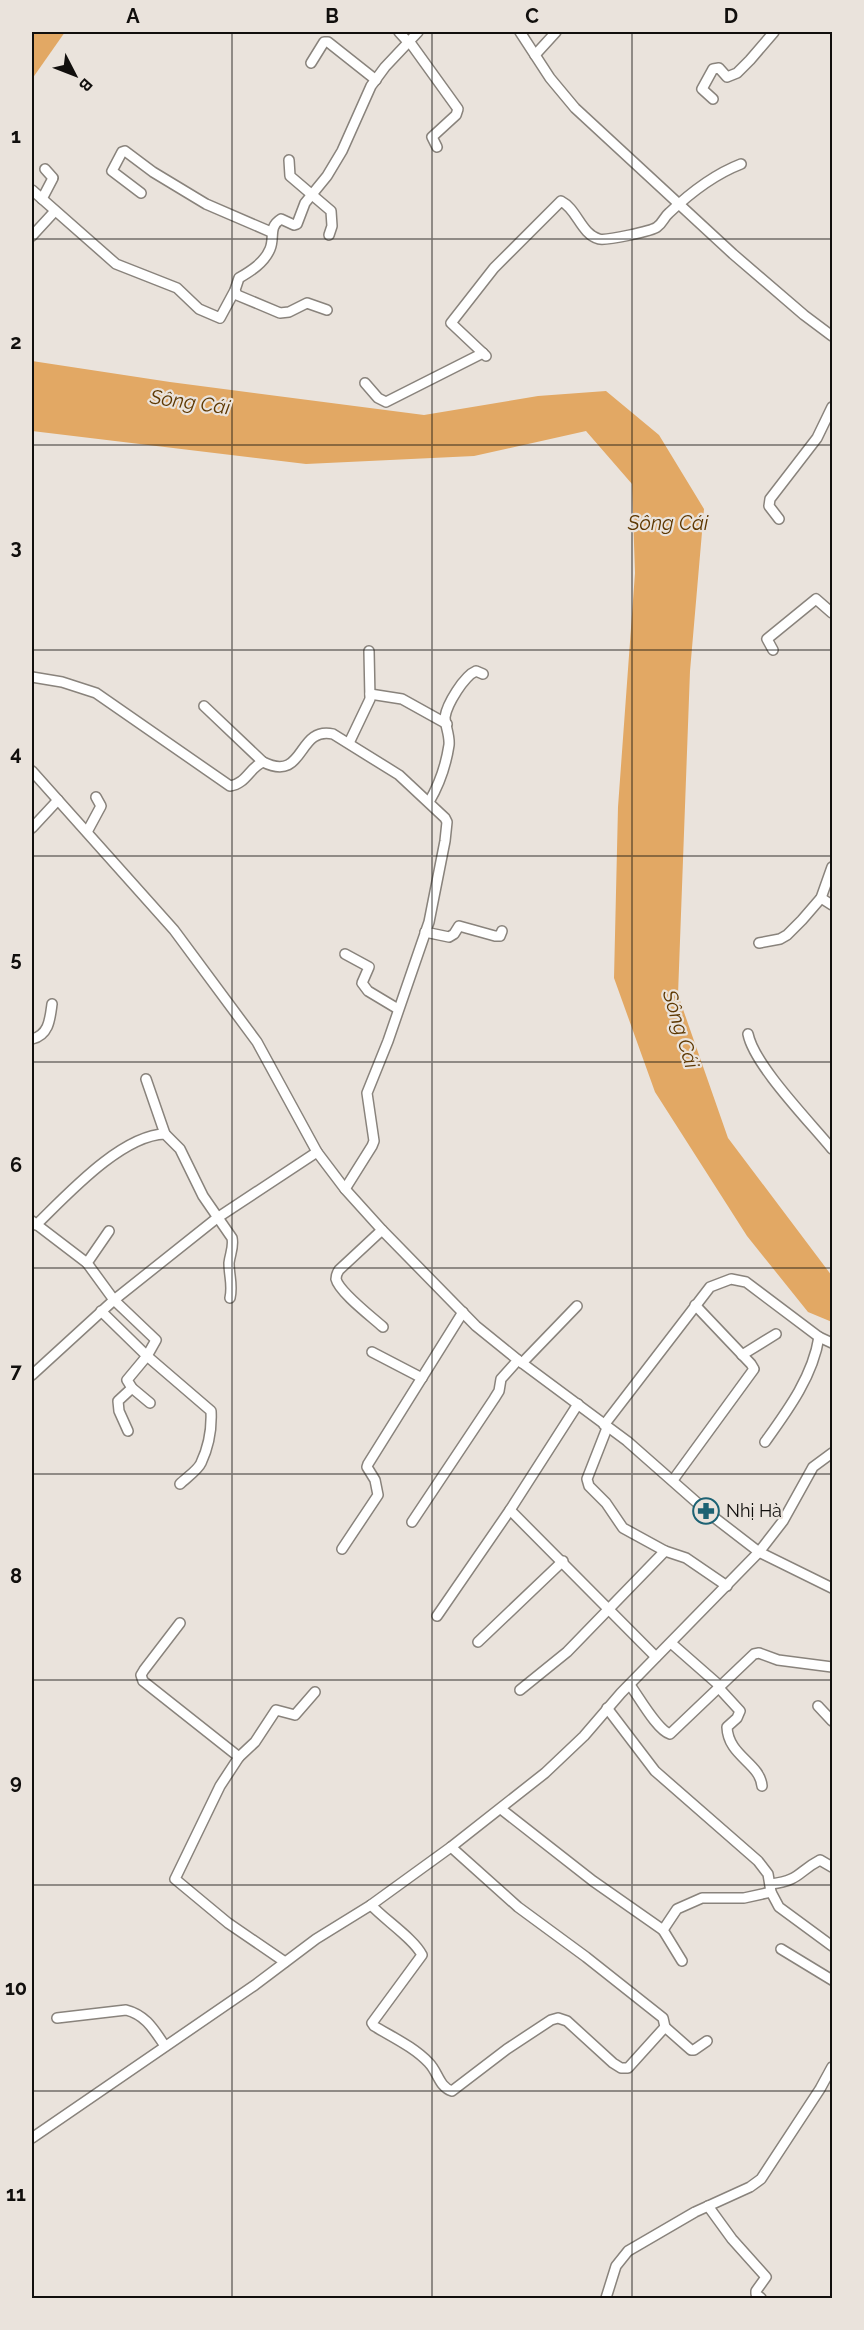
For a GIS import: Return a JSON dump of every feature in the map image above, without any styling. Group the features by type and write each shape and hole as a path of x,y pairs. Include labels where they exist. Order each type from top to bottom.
{"street":[{"path":"399,32 409,41 458,109 456,115 432,137 437,147"},
{"path":"32,189 116,264 177,288 199,309 217,318 222,316 239,278 250,273 266,255 272,243 271,232 279,220 297,224 311,195 338,158 361,112 367,93 418,32"},
{"path":"520,32 562,95 575,108 779,294 832,336"},
{"path":"535,55 556,32"},
{"path":"713,99 702,89 714,69 719,68 728,77 737,73 774,32"},
{"path":"311,63 324,42 328,42 376,80"},
{"path":"141,193 112,171 122,152 125,151 153,172 206,204 271,232"},
{"path":"289,160 290,176 331,211 332,226 328,236"},
{"path":"365,383 378,398 387,402 484,355 451,323 494,268 561,201 592,234 601,239 653,230 679,204 723,171 741,164"},
{"path":"42,199 53,178 45,169"},
{"path":"32,236 55,211"},
{"path":"234,292 280,313 289,312 307,303 327,310"},
{"path":"779,519 769,506 770,499 817,438 832,407"},
{"path":"773,650 767,639 816,599 832,613"},
{"path":"349,743 368,705 369,651"},
{"path":"429,802 439,782 447,757 449,742 446,713 465,678 476,671 483,674"},
{"path":"32,677 62,682 96,693 230,786 242,782 258,764 264,762"},
{"path":"370,694 402,699 447,723"},
{"path":"204,706 264,762 280,768 288,766 309,741 326,732 333,734 399,775 447,822 429,922 367,1093 374,1141 345,1189"},
{"path":"32,771 174,930 257,1042 316,1152 382,1230 463,1312 520,1362 578,1404 605,1427 627,1441 674,1480 711,1515 759,1552 832,1588"},
{"path":"87,832 101,806 96,797"},
{"path":"32,828 58,800"},
{"path":"759,943 780,939 787,934 821,898 832,867"},
{"path":"821,898 832,905"},
{"path":"425,932 449,937 459,926 495,936 500,936 502,931"},
{"path":"345,954 369,967 362,983 368,992 398,1009"},
{"path":"32,1040 49,1025 52,1004"},
{"path":"748,1034 752,1049 763,1065 832,1149"},
{"path":"146,1080 165,1134 180,1149 203,1196 233,1242 229,1262 233,1287 230,1298"},
{"path":"150,1403 132,1388 127,1380 147,1356 156,1340 114,1300 87,1263 34,1223 83,1179 121,1151 148,1136 165,1134"},
{"path":"32,1375 101,1311 217,1218 316,1152"},
{"path":"382,1230 339,1270 336,1276 346,1293 382,1327"},
{"path":"87,1263 109,1231"},
{"path":"727,1586 686,1558 665,1551 623,1528 606,1503 589,1485 587,1479 605,1427 710,1287 730,1279 746,1282 819,1337 832,1343"},
{"path":"674,1480 754,1369 695,1305"},
{"path":"412,1522 494,1399 501,1379 577,1306"},
{"path":"101,1311 147,1356 211,1411 209,1446 202,1455 200,1465 180,1484"},
{"path":"342,1549 378,1495 378,1485 367,1467 368,1464 463,1312"},
{"path":"742,1355 776,1334"},
{"path":"765,1442 800,1391 818,1348 819,1337"},
{"path":"372,1352 422,1378"},
{"path":"128,1431 119,1411 118,1401 132,1388"},
{"path":"437,1616 510,1510 578,1404"},
{"path":"32,2138 316,1939 371,1905 501,1809 557,1762 759,1552 783,1521 813,1467 832,1453"},
{"path":"510,1510 656,1657"},
{"path":"520,1690 567,1652 665,1551"},
{"path":"478,1642 563,1561"},
{"path":"180,1623 144,1670 141,1676 143,1681 239,1758"},
{"path":"671,1643 719,1687 740,1712 727,1727 727,1735 736,1752 760,1775 762,1786"},
{"path":"630,1685 659,1726 670,1734 750,1656 759,1653 778,1660 832,1667"},
{"path":"285,1962 228,1923 175,1879 220,1786 239,1758 255,1742 278,1709 294,1716 315,1692"},
{"path":"818,1706 832,1721"},
{"path":"607,1708 655,1771 758,1861 768,1874 771,1888 784,1912 832,1946"},
{"path":"501,1809 593,1881 663,1930 682,1961"},
{"path":"371,1905 385,1920 411,1940 422,1955 372,2023 422,2056 431,2065 444,2088 452,2091 507,2049 551,2020 558,2018 567,2021 613,2063 625,2069 665,2027 665,2021 586,1957 518,1907 451,1846"},
{"path":"663,1930 680,1908 702,1898 744,1898 799,1877 820,1860 832,1867"},
{"path":"781,1949 832,1980"},
{"path":"57,2018 126,2010 143,2017 165,2046"},
{"path":"665,2027 691,2050 707,2041"},
{"path":"606,2298 616,2266 628,2251 761,2179 831,2073"},
{"path":"708,2206 732,2239 766,2277 756,2291 761,2298"}],"water":[{"path":"32,32 65,32 32,79"},
{"name":"Sông Cái","path":"32,361 170,382 424,415 538,396 606,391 659,435 704,509 690,671 678,995 728,1138 832,1276 832,1322 808,1312 747,1236 655,1092 614,978 618,807 635,573 632,484 586,431 474,456 306,464 32,431"}],"place":[{"name":"Nhị Hà","path":"706,1511"}]}
